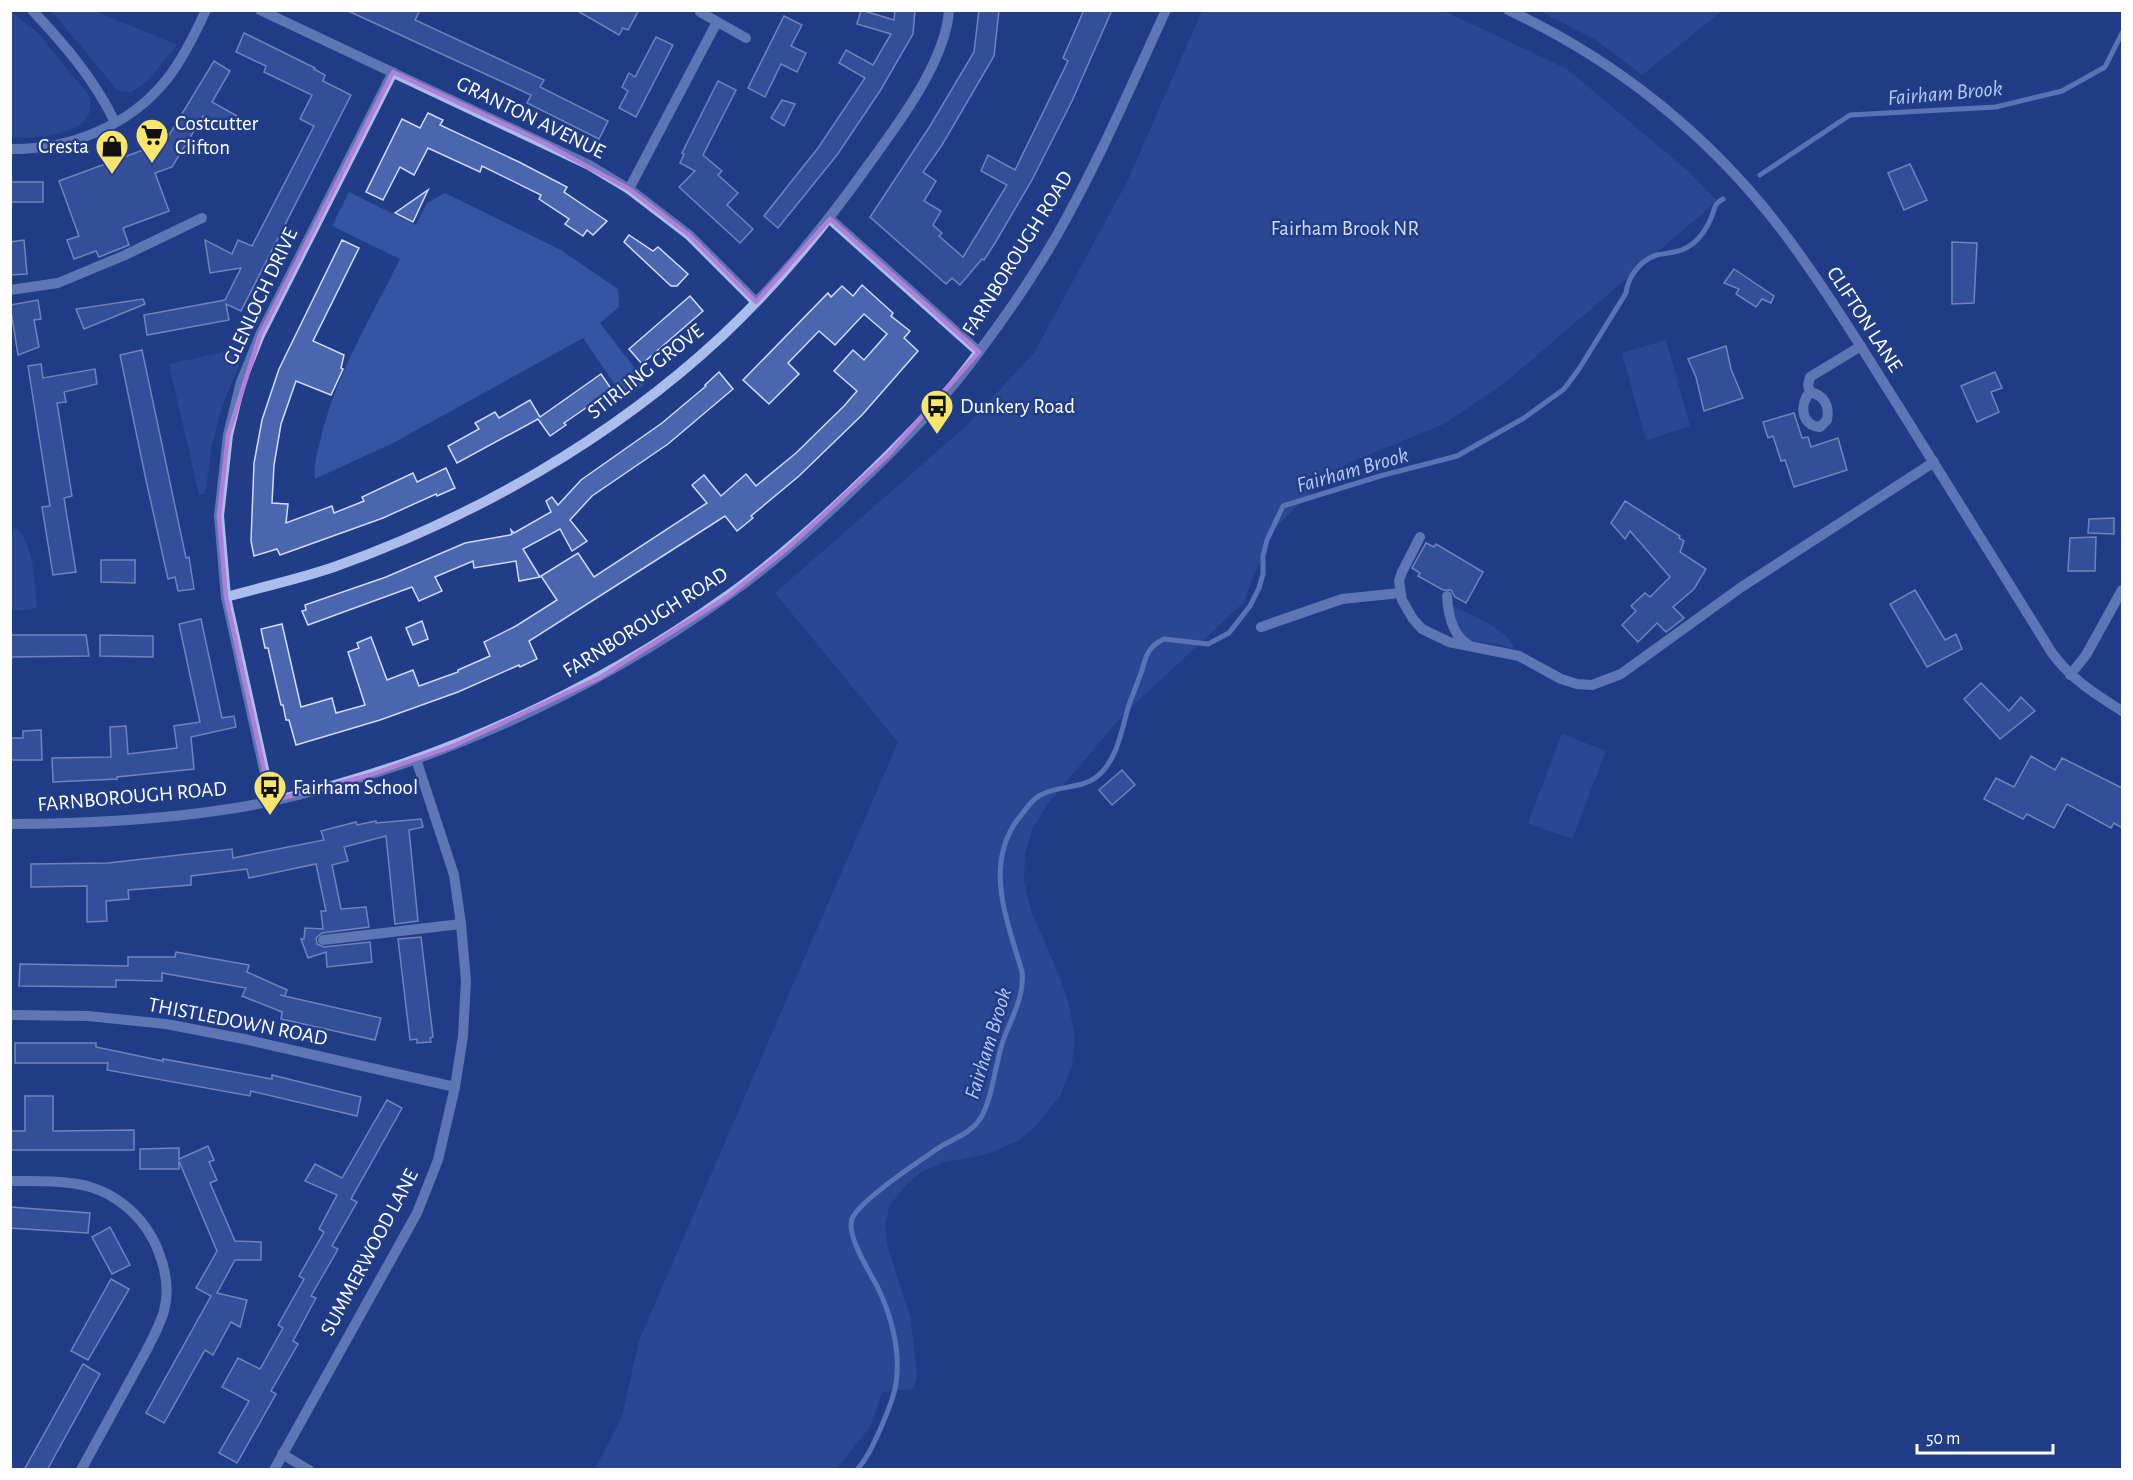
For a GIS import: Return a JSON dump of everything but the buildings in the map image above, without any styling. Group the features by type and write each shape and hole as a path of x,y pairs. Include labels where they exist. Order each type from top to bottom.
{"street":[{"path":"32,10 64,44 87,74 115,122"},
{"path":"10,149 43,148 88,136 115,122 140,105 166,79 187,47 206,10"},
{"name":"GRANTON AVENUE","path":"260,10 590,165 629,189 689,235 756,302"},
{"name":"STIRLING GROVE","path":"226,597 333,567 410,537 475,507 578,446 644,402 720,338 756,302 830,219 875,156 939,54 945,36 949,10"},
{"name":"FARNBOROUGH ROAD","path":"10,824 146,819 232,809 370,775 453,746 599,678 727,597 789,548 843,499 888,455 980,352 1056,236 1096,159 1166,10"},
{"name":"CLIFTON LANE","path":"1508,10 1596,57 1659,102 1732,171 1780,228 1829,296 2052,652 2070,675 2122,711"},
{"path":"699,12 746,38"},
{"path":"629,189 717,22"},
{"name":"GLENLOCH DRIVE","path":"271,801 226,597 219,516 228,435 241,382 260,335 393,72"},
{"path":"10,290 58,283 123,256 202,218"},
{"path":"830,219 980,352"},
{"path":"1810,392 1808,385 1810,377 1861,345"},
{"path":"1420,537 1402,572 1400,593 1407,610 1422,629 1449,642 1519,656 1561,679 1577,684 1592,685 1621,674 1740,588 1934,462"},
{"path":"2070,675 2096,639 2122,590"},
{"path":"1261,627 1342,599 1400,593"},
{"path":"1447,596 1448,609 1455,629 1462,641 1469,646"},
{"name":"SUMMERWOOD LANE","path":"274,1470 417,1213 438,1160 455,1087 463,1036 466,981 461,924 454,874 416,759"},
{"path":"323,940 461,924"},
{"name":"THISTLEDOWN ROAD","path":"10,1015 88,1016 166,1024 244,1039 455,1087"},
{"path":"10,1181 73,1183 116,1199 137,1216 149,1233 157,1246 166,1273 166,1302 159,1323 149,1346 81,1470"},
{"path":"282,1454 309,1470"}],"highlighted area":[{"path":"393,72 544,143 629,189 689,235 756,302 830,219 979,352 888,455 789,547 727,597 599,678 453,746 370,775 271,801 226,597 219,516 228,435 260,335"}],"green space":[{"path":"10,11 38,33 90,97 90,106 85,120 70,130 50,135 11,137"},
{"path":"49,11 95,11 177,45 148,80 132,92 118,91 56,16"},
{"name":"Fairham Brook NR","path":"1202,11 1444,11 1567,69 1689,172 1717,201 1506,382 1444,424 1348,463 1305,498 1272,531 1243,603 1122,716 1049,802 1032,829 1025,855 1024,882 1032,913 1068,1002 1075,1037 1072,1065 1060,1096 1034,1128 1019,1140 987,1154 941,1163 923,1171 907,1184 890,1205 885,1223 887,1245 911,1320 917,1376 913,1389 882,1392 870,1427 837,1469 595,1469 622,1417 639,1341 898,742 775,593 965,427 1034,353 1127,182"},
{"path":"1540,11 1722,11 1642,75 1596,40"},
{"path":"349,192 416,225 427,203 445,193 561,250 618,289 619,307 600,323 646,383 625,399 583,338 395,442 315,479 317,456 334,395 354,349 400,259 332,226"},
{"path":"1666,340 1690,426 1646,440 1622,353"},
{"path":"246,347 222,407 212,445 205,494 199,495 169,364"},
{"path":"15,527 22,534 32,564 37,607 29,610 11,610 11,541"},
{"path":"1453,606 1497,629 1511,642 1514,649 1467,637 1461,631"},
{"path":"1562,734 1606,751 1572,839 1528,823"}],"waterway":[{"name":"Fairham Brook","path":"1760,175 1850,115 1996,107 2062,91 2105,67 2122,33"},
{"name":"Fairham Brook","path":"857,1470 873,1446 892,1401 896,1383 897,1358 894,1333 887,1308 855,1243 852,1234 852,1219 866,1202 893,1180 943,1145 970,1130 977,1123 986,1106 1000,1050 1017,1007 1021,990 1022,972 1005,914 1000,875 1002,856 1008,837 1018,819 1030,803 1039,796 1087,782 1095,778 1108,765 1116,749 1145,660 1155,645 1164,639 1208,644 1229,633 1250,606 1259,588 1267,540 1283,506 1380,476 1457,456 1524,418 1564,389 1626,293 1632,275 1640,265 1651,257 1681,250 1693,243 1706,227 1716,204 1723,199"}],"place":[{"name":"Costcutter Clifton","path":"152,164"},
{"name":"Cresta","path":"112,175"},
{"name":"Dunkery Road","path":"937,435"},
{"name":"Fairham School","path":"270,816"}]}
